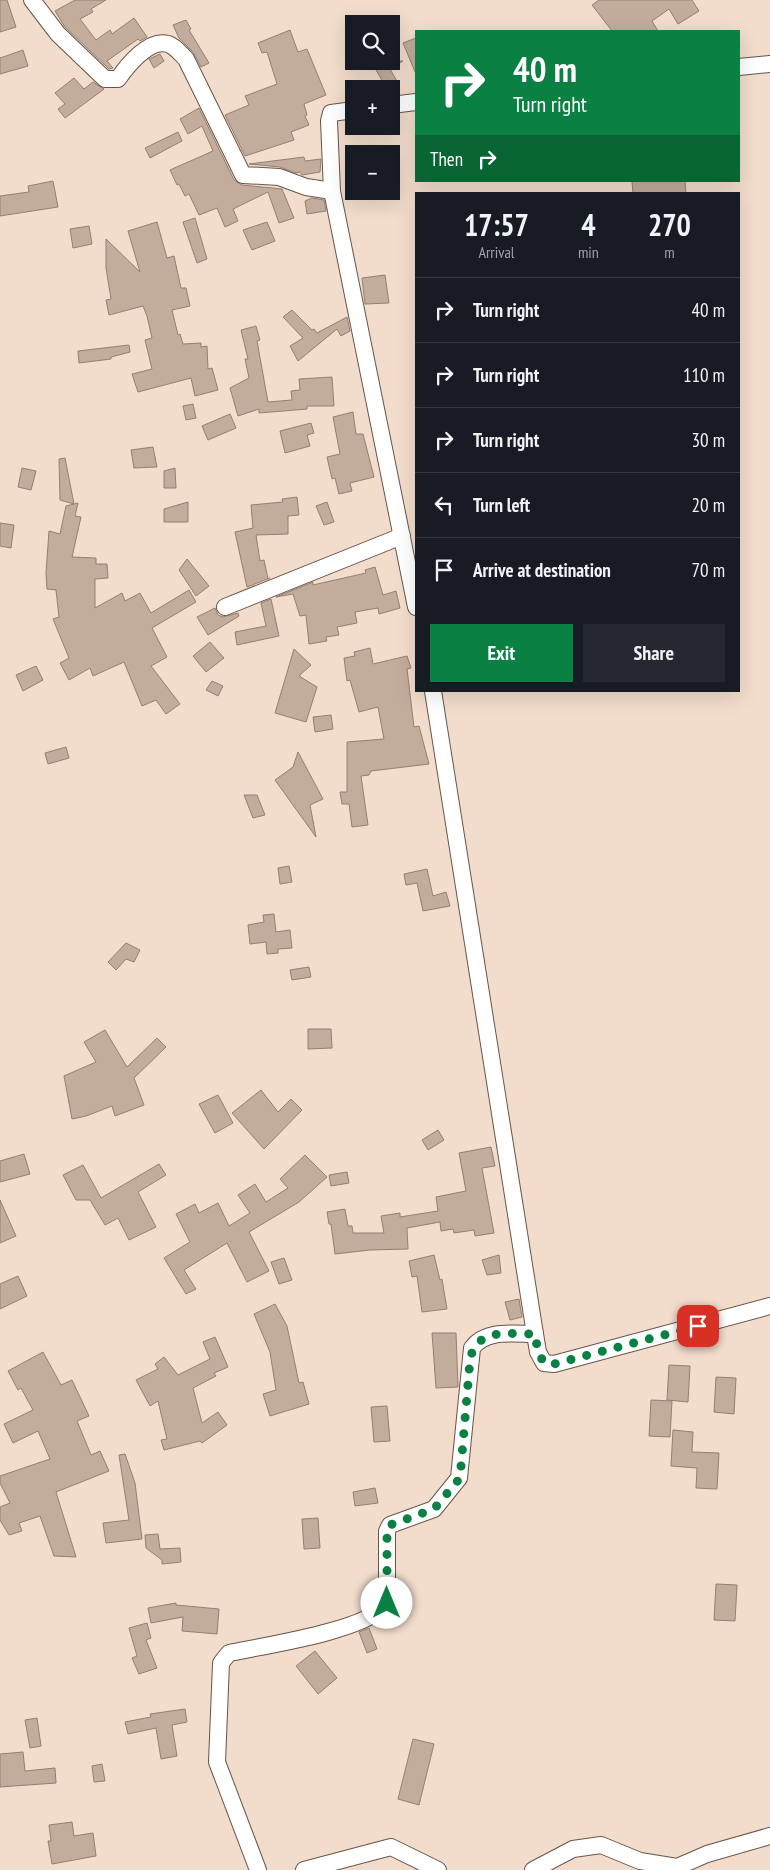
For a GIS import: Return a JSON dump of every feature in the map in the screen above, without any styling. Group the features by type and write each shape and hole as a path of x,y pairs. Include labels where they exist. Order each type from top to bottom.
{"street":[{"path":"32,0 58,34 105,79 118,79 130,61 150,47 165,43 171,45 186,59 243,175 278,177 306,187 332,192"},
{"path":"740,67 770,64"},
{"path":"400,104 415,102"},
{"path":"345,111 331,113 329,121 332,192 415,602"},
{"path":"225,607 402,536"},
{"path":"433,692 535,1334 538,1352 544,1363 554,1364 770,1306"},
{"path":"258,1870 217,1762 221,1663 229,1653 351,1626 383,1610 387,1603 387,1530 390,1525 434,1509 460,1478 472,1348 478,1341 494,1334 535,1334"},
{"path":"533,1870 573,1849 601,1845 640,1861 677,1867 708,1854 770,1836"},
{"path":"304,1870 391,1847 438,1870"}],"building":[{"path":"0,0 7,0 16,27 0,32"},
{"path":"75,0 106,0 91,9 93,12 80,19 96,40 110,30 112,34 134,18 147,37 140,41 138,39 107,61 113,68 109,69 65,27 55,11"},
{"path":"599,0 692,0 699,11 678,24 669,9 652,21 657,30 611,30 592,5"},
{"path":"186,20 191,29 189,30 209,63 201,67 193,52 179,38 173,25"},
{"path":"290,30 298,52 307,49 326,95 304,104 307,115 305,116 309,125 291,132 294,140 245,156 225,115 249,105 245,96 277,84 267,52 262,53 258,43"},
{"path":"415,38 415,72 403,43"},
{"path":"23,50 28,66 0,74 0,58"},
{"path":"160,54 164,61 154,68 149,59"},
{"path":"376,70 391,70 396,80 382,80"},
{"path":"74,78 84,89 93,82 104,89 65,118 58,109 65,104 55,93"},
{"path":"199,108 234,180 242,185 282,189 294,218 279,223 268,192 233,209 238,221 225,227 217,208 199,215 189,194 185,196 170,170 213,151 202,126 188,134 180,119"},
{"path":"178,132 182,141 150,158 145,148"},
{"path":"304,157 305,161 321,159 320,172 302,175 300,172 296,173 280,167 249,164"},
{"path":"53,181 58,207 0,216 0,196 29,192 28,186"},
{"path":"632,182 685,182 686,192 633,192"},
{"path":"312,198 324,200 326,211 307,214 305,201"},
{"path":"195,218 207,259 197,263 183,222"},
{"path":"157,222 167,258 174,256 181,288 186,288 190,306 172,310 178,335 180,334 183,344 201,343 201,347 207,346 208,369 212,368 218,390 195,396 191,378 138,392 132,374 152,369 145,340 152,338 147,316 143,306 109,315 106,300 111,299 106,268 106,239 140,272 128,231"},
{"path":"267,222 275,241 252,250 243,230"},
{"path":"89,226 92,244 73,248 70,229"},
{"path":"385,275 389,303 365,304 362,278"},
{"path":"292,310 317,333 347,317 350,331 341,336 337,329 298,361 290,346 303,338 283,317"},
{"path":"256,326 260,340 257,341 268,402 292,400 291,391 300,390 299,379 332,377 334,406 307,406 307,409 259,413 259,409 238,416 230,388 249,378 245,359 248,359 241,330"},
{"path":"129,345 130,352 111,357 111,359 79,363 78,351"},
{"path":"193,404 196,418 186,420 183,406"},
{"path":"353,412 356,434 363,434 374,477 350,483 352,491 339,494 335,478 332,479 327,457 340,454 333,417"},
{"path":"230,414 236,428 208,440 202,426"},
{"path":"311,423 314,433 307,435 310,446 285,453 280,431"},
{"path":"153,447 157,467 134,468 131,450"},
{"path":"65,458 74,504 60,500 59,459"},
{"path":"22,468 36,471 31,490 18,487"},
{"path":"175,468 176,488 164,488 164,471"},
{"path":"297,497 299,515 288,516 288,534 256,535 260,561 264,560 268,579 247,587 235,532 253,528 251,505 283,502 282,499"},
{"path":"188,502 188,522 164,522 164,509"},
{"path":"327,502 334,522 324,525 316,506"},
{"path":"78,503 75,516 81,517 72,557 96,558 96,564 107,564 108,578 95,579 95,608 122,593 125,601 140,593 151,613 189,590 196,602 152,628 167,657 151,666 180,704 166,714 156,700 142,706 124,662 93,676 90,668 69,680 60,663 69,658 53,619 59,617 56,590 47,589 46,573 49,531 60,534 66,506"},
{"path":"0,523 14,525 11,548 0,546"},
{"path":"187,559 209,586 196,596 179,570"},
{"path":"375,567 383,595 396,591 400,608 379,614 378,608 355,612 357,623 337,627 339,635 326,637 327,641 309,644 306,615 300,616 293,594 276,597 313,582 313,585 366,573 365,570"},
{"path":"271,599 279,636 237,645 235,632 266,626 261,603"},
{"path":"215,608 218,615 223,617 238,613 239,616 208,635 197,617"},
{"path":"210,642 224,658 206,672 193,656"},
{"path":"370,648 373,664 407,656 411,668 407,669 414,727 419,726 429,764 371,771 369,775 361,776 368,825 352,827 349,804 342,804 340,792 347,792 347,742 384,739 378,707 359,712 350,680 347,681 344,658 355,656 354,652"},
{"path":"294,649 311,665 299,676 317,687 306,722 275,713"},
{"path":"36,666 43,680 23,691 16,675"},
{"path":"212,681 223,686 218,696 206,690"},
{"path":"331,715 333,729 315,732 313,717"},
{"path":"66,747 69,758 48,764 45,753"},
{"path":"298,752 323,799 310,805 316,837 275,780 293,767"},
{"path":"244,795 257,795 265,815 253,818"},
{"path":"289,866 292,882 280,884 278,868"},
{"path":"427,869 433,896 446,892 450,906 423,911 417,883 406,885 404,874"},
{"path":"274,914 276,932 290,930 292,948 278,949 278,953 267,954 266,942 250,944 248,925 264,922 263,915"},
{"path":"126,943 140,950 134,962 126,959 116,970 108,962"},
{"path":"309,967 311,977 292,980 290,970"},
{"path":"308,1029 331,1029 332,1048 308,1049"},
{"path":"105,1030 127,1067 157,1038 166,1047 134,1078 144,1105 115,1116 112,1106 72,1119 64,1076 96,1062 84,1042"},
{"path":"261,1090 278,1112 291,1099 302,1110 264,1149 232,1113"},
{"path":"218,1095 233,1123 215,1133 199,1104"},
{"path":"438,1130 444,1140 428,1150 422,1140"},
{"path":"491,1147 495,1166 482,1168 494,1233 475,1236 474,1230 454,1233 453,1229 441,1231 440,1222 407,1228 408,1249 370,1250 335,1254 331,1224 329,1224 327,1212 345,1209 348,1226 352,1226 353,1233 384,1233 381,1216 400,1213 400,1217 438,1211 436,1197 466,1191 459,1153"},
{"path":"24,1154 30,1174 0,1182 0,1161"},
{"path":"305,1155 327,1177 299,1202 249,1232 269,1271 247,1282 227,1243 184,1270 196,1289 186,1294 164,1258 190,1242 176,1214 195,1204 199,1213 218,1203 229,1226 250,1213 238,1195 255,1184 266,1202 288,1188 280,1179"},
{"path":"159,1164 166,1175 138,1192 156,1227 129,1240 118,1218 105,1225 90,1200 76,1200 63,1175 83,1165 101,1198"},
{"path":"347,1172 349,1183 331,1186 329,1175"},
{"path":"0,1200 16,1236 0,1243"},
{"path":"434,1255 440,1280 442,1279 447,1309 422,1312 417,1276 412,1277 409,1261"},
{"path":"499,1255 501,1273 487,1275 482,1260"},
{"path":"284,1258 292,1280 279,1284 271,1262"},
{"path":"18,1276 27,1296 0,1309 0,1284"},
{"path":"519,1299 522,1317 510,1320 505,1302"},
{"path":"275,1304 287,1326 299,1383 303,1382 309,1404 270,1416 263,1394 276,1390 270,1352 254,1314"},
{"path":"432,1333 456,1333 458,1387 436,1388"},
{"path":"215,1337 228,1367 214,1373 216,1376 193,1388 202,1423 218,1412 227,1425 202,1443 200,1441 164,1450 161,1440 167,1439 158,1401 150,1406 136,1380 158,1369 155,1364 164,1357 178,1375 210,1359 203,1342"},
{"path":"43,1352 61,1385 72,1380 89,1416 77,1421 91,1455 100,1451 109,1471 56,1492 76,1557 54,1556 40,1516 19,1523 22,1531 9,1535 0,1520 0,1507 10,1503 0,1483 0,1476 50,1459 38,1431 13,1443 4,1424 33,1410 21,1388 18,1390 8,1371"},
{"path":"669,1365 690,1366 688,1402 667,1400"},
{"path":"716,1377 736,1378 734,1414 714,1412"},
{"path":"651,1400 672,1401 670,1437 649,1436"},
{"path":"387,1406 390,1441 374,1442 371,1407"},
{"path":"673,1430 693,1432 692,1452 719,1453 717,1489 696,1488 697,1468 671,1466"},
{"path":"125,1454 135,1483 142,1539 106,1543 103,1523 129,1520 119,1455"},
{"path":"375,1488 378,1503 355,1506 353,1492"},
{"path":"318,1518 320,1548 304,1549 302,1519"},
{"path":"158,1534 160,1549 180,1548 181,1562 162,1564 162,1560 146,1548 145,1535"},
{"path":"716,1584 737,1585 735,1621 714,1620"},
{"path":"176,1603 176,1605 219,1609 217,1634 182,1631 183,1617 151,1623 148,1608"},
{"path":"147,1623 151,1638 146,1640 157,1668 139,1674 132,1658 137,1656 129,1628"},
{"path":"369,1628 377,1649 367,1653 359,1632"},
{"path":"315,1651 337,1678 318,1694 296,1666"},
{"path":"185,1709 187,1722 172,1725 177,1756 161,1759 156,1728 128,1734 125,1722 151,1717 150,1714"},
{"path":"37,1718 41,1746 30,1748 25,1720"},
{"path":"413,1739 434,1744 419,1805 398,1799"},
{"path":"23,1752 25,1771 55,1768 56,1783 0,1787 0,1754"},
{"path":"102,1764 105,1781 94,1782 92,1766"},
{"path":"72,1822 74,1836 93,1833 96,1856 52,1864 48,1841 51,1841 49,1825"}],"route":[{"path":"387,1603 387,1530 390,1525 422,1515 434,1509 460,1478 470,1360 472,1348 478,1341 494,1334 535,1334 538,1352 544,1363 554,1364 698,1326"}]}
